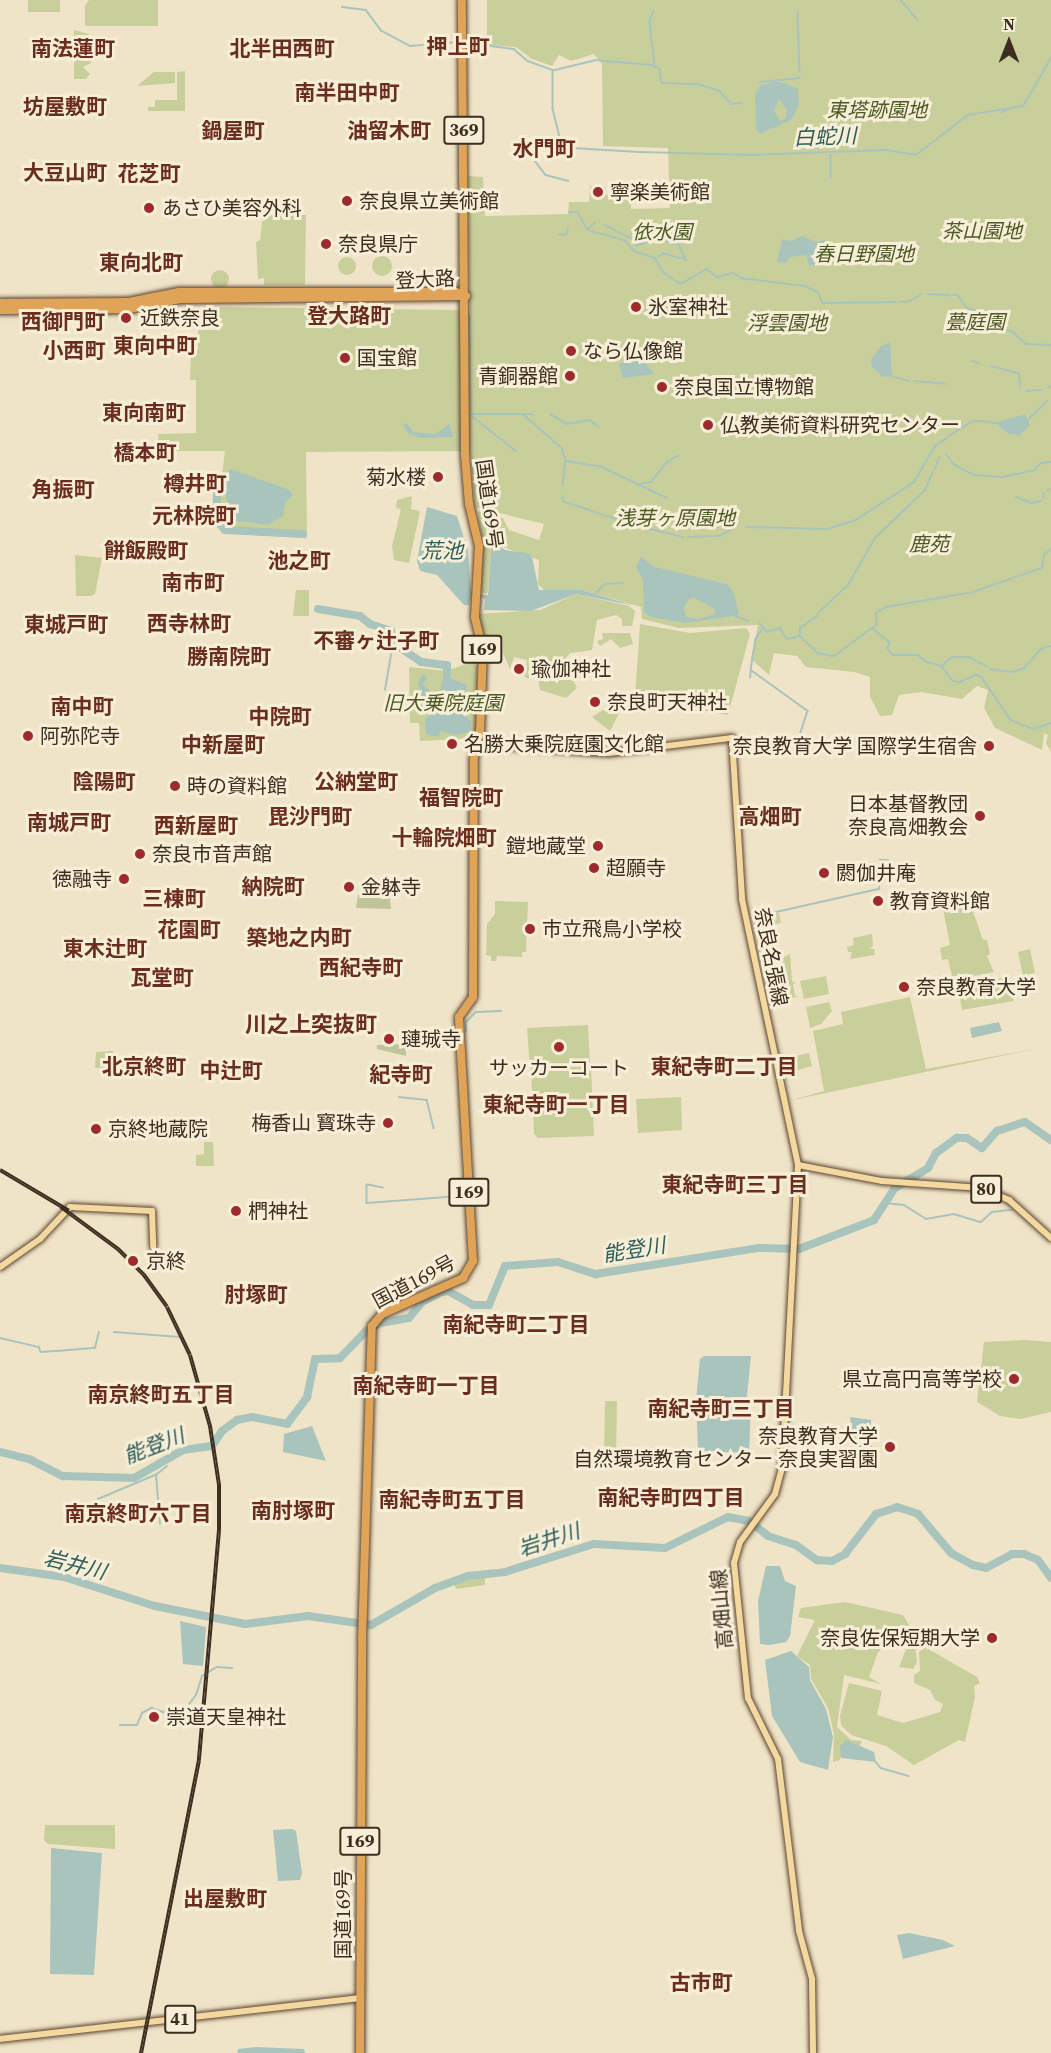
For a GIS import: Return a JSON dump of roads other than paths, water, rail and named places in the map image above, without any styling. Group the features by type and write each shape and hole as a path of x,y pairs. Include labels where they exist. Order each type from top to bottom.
{"highway":[{"name":"369","path":"462,0 466,296"},
{"name":"登大路","path":"75,306 180,295 456,292 466,296"},
{"name":"国道169号","path":"360,2053 362,1629 372,1326 382,1314 457,1282 473,1265 459,1017 473,997 472,833 483,652 475,617 478,546 469,504 465,454 466,296"},
{"path":"0,303 75,306"},
{"path":"0,310 75,306"}],"main road":[{"name":"奈良名張線","path":"477,744 609,753 732,738 742,899 798,1165"},
{"name":"80","path":"798,1165 901,1182 962,1184 998,1194 1051,1238"},
{"name":"高畑山線","path":"798,1165 783,1468 775,1494 737,1548 734,1563 746,1688 778,1759 799,1931 812,1979 813,2053"},
{"path":"0,1267 40,1239 70,1207 152,1210 153,1247"},
{"name":"41","path":"0,2038 360,1998"}],"water":[{"path":"776,81 798,88 799,105 791,120 760,134 756,128 755,94 760,86","holes":["779,99 787,110 785,119 780,121 774,111"]},
{"path":"644,226 655,240 636,247 631,233"},
{"path":"803,236 815,242 826,240 823,266 809,265 806,255 790,257 786,263 777,262 782,239 790,241"},
{"path":"890,342 892,376 883,377 872,367 871,360 881,346"},
{"path":"631,359 646,364 655,374 623,378 619,364"},
{"path":"1025,414 1030,425 1020,435 1009,434 995,423"},
{"path":"407,423 413,432 435,434 449,424 454,437 421,438 408,433 403,425"},
{"path":"231,469 290,490 292,495 285,504 283,516 267,525 237,521 226,498 226,474"},
{"name":"荒池","path":"427,507 457,516 468,550 471,591 474,594 488,595 491,552 487,524 500,527 500,546 505,550 527,553 532,557 539,590 582,590 635,606 576,594 531,611 484,610 485,599 472,595 469,605 464,605 437,575 420,571 417,561"},
{"path":"641,557 655,567 727,584 734,593 739,615 685,623 651,617 644,612 643,581 636,567","holes":["694,598 713,608 716,613 700,619 686,617 684,608 689,599"]},
{"path":"423,674 427,677 423,685 429,689 435,706 444,675 467,685 463,713 471,721 471,732 455,735 441,731 438,737 426,734 425,719 439,708 431,707 426,699 421,709 423,697 418,683"},
{"path":"999,1022 1002,1031 972,1038 970,1028"},
{"path":"704,1356 751,1356 747,1396 751,1405 749,1453 698,1451 696,1399 700,1359"},
{"path":"850,1417 871,1420 872,1449 855,1452"},
{"path":"312,1426 326,1461 283,1452 284,1434"},
{"path":"766,1566 780,1566 785,1581 796,1586 790,1636 786,1642 769,1645 760,1644 758,1601"},
{"path":"180,1621 206,1627 203,1666 183,1664"},
{"path":"791,1651 809,1667 810,1680 826,1709 833,1737 828,1770 800,1762 772,1716 765,1660"},
{"path":"846,1740 874,1752 876,1762 841,1758 840,1746"},
{"path":"292,1829 296,1831 302,1873 300,1880 278,1881 273,1830"},
{"path":"51,1848 102,1853 94,1975 50,1974"},
{"path":"909,1933 943,1940 955,1946 903,1959 897,1935"},
{"path":"256,2047 304,2049 305,2053 237,2053 238,2049"}],"waterway":[{"path":"901,0 918,20"},
{"path":"342,7 366,10 382,31 410,46 458,42"},
{"path":"654,11 650,22 655,65"},
{"path":"798,12 800,71"},
{"path":"466,43 514,49 528,61 553,70 553,109 560,138 533,141 527,150 546,175 568,181"},
{"name":"白蛇川","path":"559,141 572,148 639,152 752,155 886,150 916,155 968,115 1023,106 1051,58"},
{"path":"555,70 596,60 652,65 660,69 662,83 698,84 720,91 731,104 741,103"},
{"path":"759,82 800,78"},
{"name":"白蛇川","path":"1002,113 1010,108"},
{"path":"831,155 831,178"},
{"path":"569,212 578,212 588,230 626,241 634,251 655,258 664,273 681,284 707,269 717,277 733,273 741,278 805,286 818,292 823,303 896,302"},
{"path":"588,229 595,222"},
{"path":"644,226 648,223 661,226 665,239"},
{"path":"605,225 631,238"},
{"path":"559,234 566,235 568,229"},
{"path":"675,243 676,231 688,230"},
{"path":"656,238 679,245 686,260 664,254 659,257"},
{"path":"900,302 910,301 921,294"},
{"path":"928,294 950,295"},
{"path":"953,295 958,295 967,308 981,313 990,326 1012,331 1026,344 1051,345"},
{"path":"470,317 470,348"},
{"path":"470,357 471,409"},
{"path":"972,361 980,363"},
{"path":"990,366 1019,373 1020,379"},
{"path":"892,376 909,381"},
{"path":"914,381 946,384"},
{"path":"1020,381 1021,387"},
{"path":"1026,391 1042,390"},
{"path":"1029,419 1047,401"},
{"path":"471,414 533,414"},
{"path":"523,414 562,448 566,461 563,485"},
{"path":"550,414 567,424 590,420 599,427"},
{"path":"472,416 516,451"},
{"path":"949,436 973,421 980,421"},
{"path":"982,421 995,423"},
{"path":"747,527 827,529 856,520 914,482 935,446 947,438"},
{"path":"946,454 955,465 974,475 1001,477"},
{"path":"637,484 651,482 667,462 678,456"},
{"path":"935,469 939,458"},
{"path":"566,461 602,467 667,498"},
{"path":"1041,463 1051,462"},
{"path":"1003,477 1035,470 1040,464"},
{"path":"818,613 848,585 875,538 925,490 933,472"},
{"path":"1046,491 1050,489"},
{"path":"1044,493 1044,498"},
{"path":"217,494 216,519 225,530 303,534"},
{"path":"563,496 563,501 616,519"},
{"path":"1016,497 1032,503 1041,501"},
{"path":"624,522 683,537"},
{"path":"688,537 720,536 734,528"},
{"path":"970,593 1042,568 1044,555 1051,549"},
{"path":"595,594 605,584 623,583"},
{"path":"872,628 877,625 876,613 886,607 968,593"},
{"path":"318,609 360,616 370,624 391,631 393,643 421,662 447,665 447,674"},
{"path":"735,616 748,621"},
{"path":"800,635 800,628 817,616"},
{"path":"759,622 767,632 780,628 787,639 800,636 818,653 834,656 872,628 890,642 888,649 893,655 918,655 927,662 942,666 953,681 960,682 976,675 982,677"},
{"path":"763,629 756,639 751,670 808,711 801,733"},
{"path":"385,690 393,643"},
{"path":"990,669 1012,672 1024,668 1041,649 1051,646"},
{"path":"943,665 952,657 969,657 988,667"},
{"path":"750,678 751,670"},
{"path":"983,679 1011,720 1033,729 1051,723"},
{"path":"767,914 879,889 880,860 888,860"},
{"path":"466,1032 466,1022 476,1012 501,1011"},
{"path":"399,1097 427,1100 434,1128"},
{"name":"能登川","path":"0,1452 31,1460 63,1476 134,1478 183,1450 212,1446 222,1431 237,1420 252,1417 287,1424 307,1397 315,1359 340,1358 366,1331 380,1323 409,1318 422,1302 442,1292 448,1291 473,1305 489,1305 505,1266 558,1262 596,1274 759,1248 799,1249 874,1220 895,1188 928,1168 936,1153 957,1138 967,1138 982,1148 997,1131 1025,1122 1051,1140"},
{"path":"383,1188 367,1185 367,1203 460,1196"},
{"path":"886,1203 904,1205 926,1219 954,1214 981,1222 992,1212 1012,1210"},
{"path":"0,1338 39,1347 41,1352 95,1348 99,1332"},
{"path":"114,1332 180,1337"},
{"path":"160,1524 156,1475 167,1466"},
{"path":"98,1499 155,1475"},
{"name":"岩井川","path":"0,1568 64,1577 155,1606 245,1624 308,1616 371,1625 435,1588 468,1576 505,1572 594,1544 665,1548 728,1517 749,1521 768,1536 796,1545 817,1560 832,1561 845,1554 876,1514 897,1507 918,1514 951,1553 973,1565 986,1568 1012,1554 1024,1554 1038,1560 1051,1578"},
{"path":"120,1725 137,1725 142,1713 152,1708 163,1712 187,1707 196,1695 202,1676 217,1667 232,1668"},
{"path":"876,1762 881,1768 909,1776"}],"railway":[{"path":"0,1170 69,1211"},
{"path":"61,1207 118,1249 144,1275 167,1307 190,1355 210,1426 219,1485 219,1530 199,1760 141,2053"}],"place":[{"name":"寧楽美術館","path":"598,192"},
{"name":"奈良県立美術館","path":"347,201"},
{"name":"あさひ美容外科","path":"149,208"},
{"name":"奈良県庁","path":"326,244"},
{"name":"氷室神社","path":"636,307"},
{"name":"近鉄奈良","path":"126,318"},
{"name":"なら仏像館","path":"571,351"},
{"name":"国宝館","path":"345,358"},
{"name":"青銅器館","path":"570,376"},
{"name":"奈良国立博物館","path":"662,387"},
{"name":"仏教美術資料研究センター","path":"708,425"},
{"name":"菊水楼","path":"438,477"},
{"name":"瑜伽神社","path":"519,669"},
{"name":"奈良町天神社","path":"595,702"},
{"name":"阿弥陀寺","path":"28,736"},
{"name":"名勝大乗院庭園文化館","path":"452,744"},
{"name":"奈良教育大学 国際学生宿舎","path":"989,746"},
{"name":"時の資料館","path":"175,786"},
{"name":"日本基督教団 奈良高畑教会","path":"980,816"},
{"name":"鎧地蔵堂","path":"598,846"},
{"name":"奈良市音声館","path":"140,854"},
{"name":"超願寺","path":"594,868"},
{"name":"閼伽井庵","path":"824,873"},
{"name":"徳融寺","path":"124,879"},
{"name":"金躰寺","path":"349,887"},
{"name":"教育資料館","path":"878,901"},
{"name":"市立飛鳥小学校","path":"530,929"},
{"name":"奈良教育大学","path":"904,987"},
{"name":"璉珹寺","path":"389,1039"},
{"name":"サッカーコート","path":"559,1047"},
{"name":"梅香山 寳珠寺","path":"388,1123"},
{"name":"京終地蔵院","path":"96,1129"},
{"name":"椚神社","path":"236,1211"},
{"name":"京終","path":"133,1261"},
{"name":"県立高円高等学校","path":"1014,1379"},
{"name":"奈良教育大学 自然環境教育センター 奈良実習園","path":"890,1447"},
{"name":"奈良佐保短期大学","path":"992,1638"},
{"name":"崇道天皇神社","path":"154,1717"}],"district":[{"name":"押上町","path":"458,47"},
{"name":"南法蓮町","path":"73,49"},
{"name":"北半田西町","path":"282,49"},
{"name":"南半田中町","path":"347,93"},
{"name":"坊屋敷町","path":"65,107"},
{"name":"鍋屋町","path":"233,131"},
{"name":"油留木町","path":"389,131"},
{"name":"水門町","path":"544,149"},
{"name":"大豆山町","path":"65,173"},
{"name":"花芝町","path":"149,174"},
{"name":"東向北町","path":"141,263"},
{"name":"登大路町","path":"349,316"},
{"name":"西御門町","path":"63,322"},
{"name":"東向中町","path":"155,346"},
{"name":"小西町","path":"74,351"},
{"name":"東向南町","path":"144,413"},
{"name":"橋本町","path":"145,453"},
{"name":"樽井町","path":"195,484"},
{"name":"角振町","path":"63,490"},
{"name":"元林院町","path":"194,516"},
{"name":"餅飯殿町","path":"146,551"},
{"name":"池之町","path":"299,561"},
{"name":"南市町","path":"193,583"},
{"name":"西寺林町","path":"189,624"},
{"name":"東城戸町","path":"66,625"},
{"name":"不審ヶ辻子町","path":"376,641"},
{"name":"勝南院町","path":"229,657"},
{"name":"南中町","path":"82,707"},
{"name":"中院町","path":"280,717"},
{"name":"中新屋町","path":"223,745"},
{"name":"陰陽町","path":"104,782"},
{"name":"公納堂町","path":"356,782"},
{"name":"福智院町","path":"461,798"},
{"name":"毘沙門町","path":"310,817"},
{"name":"高畑町","path":"770,817"},
{"name":"南城戸町","path":"69,823"},
{"name":"西新屋町","path":"196,826"},
{"name":"十輪院畑町","path":"444,838"},
{"name":"納院町","path":"273,887"},
{"name":"三棟町","path":"174,899"},
{"name":"花園町","path":"189,930"},
{"name":"築地之内町","path":"299,938"},
{"name":"東木辻町","path":"105,949"},
{"name":"西紀寺町","path":"361,968"},
{"name":"瓦堂町","path":"162,978"},
{"name":"川之上突抜町","path":"311,1025"},
{"name":"北京終町","path":"144,1067"},
{"name":"東紀寺町二丁目","path":"724,1067"},
{"name":"中辻町","path":"231,1071"},
{"name":"紀寺町","path":"401,1075"},
{"name":"東紀寺町一丁目","path":"556,1105"},
{"name":"東紀寺町三丁目","path":"735,1185"},
{"name":"肘塚町","path":"256,1295"},
{"name":"南紀寺町二丁目","path":"516,1325"},
{"name":"南紀寺町一丁目","path":"426,1386"},
{"name":"南京終町五丁目","path":"161,1395"},
{"name":"南紀寺町三丁目","path":"721,1409"},
{"name":"南紀寺町四丁目","path":"671,1498"},
{"name":"南紀寺町五丁目","path":"452,1500"},
{"name":"南肘塚町","path":"293,1511"},
{"name":"南京終町六丁目","path":"138,1514"},
{"name":"出屋敷町","path":"225,1899"},
{"name":"古市町","path":"701,1983"}],"park label":[{"name":"東塔跡園地","path":"877,110"},
{"name":"茶山園地","path":"982,231"},
{"name":"依水園","path":"662,232"},
{"name":"春日野園地","path":"864,254"},
{"name":"甍庭園","path":"975,322"},
{"name":"浮雲園地","path":"787,323"},
{"name":"浅芽ヶ原園地","path":"675,518"},
{"name":"鹿苑","path":"929,544"},
{"name":"旧大乗院庭園","path":"443,703"}]}
